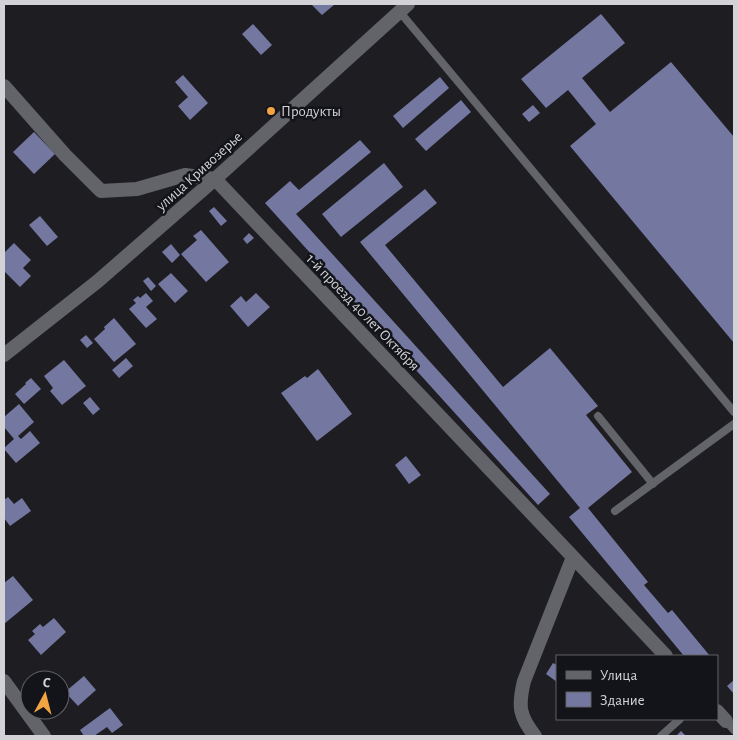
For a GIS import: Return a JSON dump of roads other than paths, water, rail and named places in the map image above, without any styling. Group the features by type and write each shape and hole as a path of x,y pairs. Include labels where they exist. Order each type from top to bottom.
{"street":[{"name":"улица Кривозерье","path":"4,355 98,281 215,179 404,7"},
{"path":"4,86 65,155 101,191 137,189 185,175 215,179"},
{"name":"1-й проезд 40 лет Октября","path":"215,179 665,655"},
{"path":"535,736 523,719 520,707 521,695 524,681 573,557"},
{"path":"4,681 44,736"}],"lane":[{"path":"404,7 734,412"},
{"path":"598,416 653,484"},
{"path":"615,511 734,424"},
{"path":"661,736 679,720"}],"place":[{"name":"Продукты","path":"271,111"}]}
